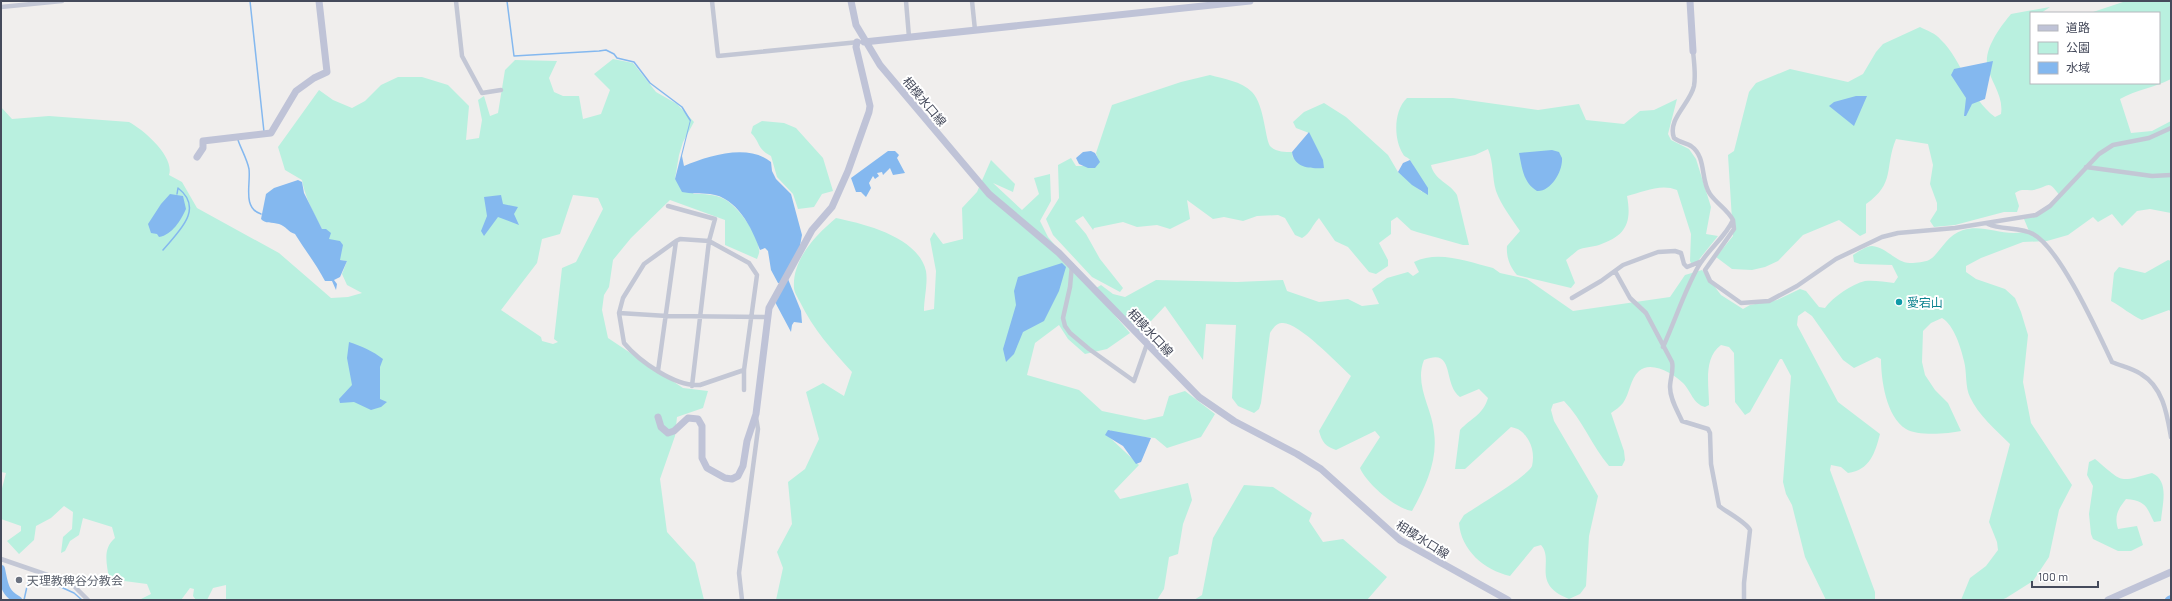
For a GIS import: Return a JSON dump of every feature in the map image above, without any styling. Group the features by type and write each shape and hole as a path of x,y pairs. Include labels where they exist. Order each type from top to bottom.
{"main road":[{"path":"197,157 203,148 203,141 271,133 296,90 314,78 327,72 319,1"},
{"name":"相模水口線","path":"851,1 861,42 989,194 1044,238 1072,265 1181,380 1210,406 1322,470 1382,526 1400,540 1508,600"},
{"path":"658,417 661,427 668,433 674,431 688,418 698,419 702,426 702,454 705,465 711,471 729,479 736,478 740,474 747,441 756,414 767,317 782,283 812,230 832,207 848,171 869,112 870,106 856,47 861,42 1250,1"},
{"path":"1690,1 1693,51"},
{"path":"2108,600 2171,572"}],"street":[{"path":"1,7 62,1"},
{"path":"456,1 463,61 482,93 501,90"},
{"path":"712,1 718,56 861,42"},
{"path":"906,1 909,37"},
{"path":"972,1 975,30"},
{"path":"1693,51 1694,84 1676,120 1673,134 1674,138 1691,146 1696,151 1700,158 1707,188 1711,195 1726,209 1733,220 1734,229 1705,270 1710,280 1741,303 1769,301 1797,286 1836,259 1882,237 1898,233 1988,224 2036,215 2043,212 2099,154 2113,145 2149,138 2171,128"},
{"path":"2086,167 2152,176 2171,175"},
{"path":"668,206 715,218 709,241 692,386"},
{"path":"1664,347 1702,261 1728,229 1733,220"},
{"path":"1988,224 2033,234 2050,251 2068,277 2112,362 2142,374 2157,388 2166,409 2171,437"},
{"path":"744,370 700,385 692,386 674,381 658,371 624,343 619,313 623,298 644,264 676,241 680,239 709,241 749,263 755,270 757,275 744,370 744,390"},
{"path":"658,371 676,241"},
{"path":"1572,298 1628,263 1658,252 1668,251 1681,253 1684,264 1687,267 1691,267 1696,262 1702,261"},
{"path":"1072,265 1070,287 1063,318 1070,333 1106,363 1134,381 1147,344"},
{"path":"1615,271 1630,298 1646,313 1673,367 1670,386 1671,397 1682,421 1708,429 1710,433 1710,464 1719,506 1735,519 1747,524 1750,530 1744,583 1744,600"},
{"path":"619,313 666,316 767,317"},
{"path":"742,600 739,573 758,429 756,414"},
{"path":"1,559 62,580 74,586 88,600"}],"green space":[{"path":"2126,1 2171,1 2171,79 2158,85 2133,93 2120,99 2131,133 2152,131 2171,121 2171,213 2150,209 2137,211 2122,226 2112,214 2098,222 2093,217 2068,235 2047,241 2023,242 1981,258 1966,266 1966,272 1976,279 2005,289 2015,298 2028,335 2023,382 2031,423 2072,485 2059,510 2049,557 2033,581 2006,598 2001,600 1961,600 1970,578 1986,566 1998,550 1997,542 1989,522 2010,444 1988,422 1973,404 1967,389 1965,365 1959,344 1950,326 1942,318 1931,323 1923,331 1922,362 1925,375 1935,390 1948,403 1961,431 1932,434 1917,433 1906,429 1894,416 1886,397 1882,377 1881,359 1877,357 1854,368 1843,360 1812,316 1805,311 1798,316 1797,325 1838,402 1880,434 1876,448 1870,460 1862,468 1848,473 1841,467 1831,465 1830,470 1875,592 1875,600 1826,600 1805,557 1792,505 1786,494 1783,482 1791,376 1782,359 1780,359 1750,412 1745,415 1735,402 1734,353 1729,347 1721,345 1715,350 1709,364 1709,405 1705,407 1695,400 1683,383 1668,372 1650,367 1644,368 1636,374 1623,403 1611,413 1624,451 1625,460 1622,466 1609,466 1597,450 1576,416 1564,401 1553,404 1551,410 1554,421 1598,496 1589,536 1586,586 1580,594 1569,599 1557,593 1550,586 1547,580 1545,551 1541,545 1534,547 1510,576 1491,569 1483,564 1469,550 1464,542 1459,523 1464,515 1512,484 1528,471 1532,466 1533,453 1524,434 1520,430 1511,427 1465,469 1455,469 1460,430 1480,412 1486,404 1488,398 1479,389 1460,397 1451,384 1445,363 1441,358 1434,357 1424,360 1421,369 1422,387 1433,423 1435,442 1430,473 1412,511 1398,506 1382,494 1368,481 1360,468 1380,437 1375,431 1336,450 1329,447 1321,438 1319,431 1351,376 1308,336 1298,329 1290,325 1279,323 1270,333 1261,403 1259,409 1254,413 1238,406 1232,398 1236,325 1206,324 1203,360 1165,306 1139,334 1104,303 1130,333 1107,349 1085,354 1068,339 1059,325 1035,343 1027,375 1079,390 1102,411 1145,420 1163,416 1169,396 1185,391 1215,414 1201,437 1167,448 1155,438 1114,434 1110,430 1107,435 1139,465 1114,491 1120,499 1188,483 1192,500 1183,524 1178,554 1169,557 1164,589 1157,600 776,600 783,568 777,552 792,524 788,482 805,469 819,439 806,392 823,383 844,396 852,372 817,330 805,312 794,288 794,277 797,267 807,248 813,240 836,218 875,228 902,241 913,249 921,259 926,271 927,281 924,311 934,309 936,271 930,239 934,232 943,244 963,239 962,208 977,192 991,160 1015,184 1013,192 993,183 1022,210 1039,194 1034,178 1050,174 1051,201 1040,221 1048,237 1093,290 1101,285 1113,294 1125,297 1156,280 1237,282 1283,280 1287,291 1319,302 1348,299 1362,306 1379,304 1372,289 1387,278 1408,272 1413,276 1419,272 1414,262 1433,257 1443,257 1474,263 1493,268 1500,273 1527,279 1573,311 1670,297 1685,275 1702,270 1721,295 1743,309 1750,305 1777,300 1800,289 1806,291 1819,307 1825,308 1838,295 1860,283 1872,281 1894,283 1898,277 1892,265 1860,264 1854,262 1853,255 1865,248 1870,246 1877,247 1906,263 1929,260 1952,236 1963,230 1976,228 2007,233 2029,231 2024,219 2049,207 2060,196 2053,187 2048,185 2034,190 2024,190 2015,193 2019,206 2017,212 2004,212 1955,225 1934,227 1930,221 1937,210 1937,203 1930,184 1933,165 1928,144 1896,139 1892,149 1886,182 1882,189 1866,204 1866,233 1860,236 1839,220 1803,235 1778,261 1765,267 1752,270 1732,269 1716,257 1733,236 1728,155 1734,151 1749,92 1756,83 1790,69 1848,82 1863,74 1876,52 1883,44 1920,27 1931,32 1949,49 1972,90 1986,109 1995,117 2001,114 2001,107 1999,95 1987,64 1988,51 1994,37 2011,14 2050,7 2042,12 2030,12 2030,84 2160,84 2160,12 2093,12"},
{"path":"613,59 633,63 656,92 677,104 694,122 683,142 675,179 694,194 705,194 724,199 741,214 755,236 758,244 759,252 757,259 725,245 725,220 670,200 631,238 613,260 609,287 604,295 602,310 608,338 683,388 708,391 703,408 677,417 675,436 660,479 667,532 695,563 704,600 226,600 226,585 213,588 207,600 196,600 193,596 194,589 190,588 181,600 139,600 151,594 147,584 109,579 106,557 108,547 115,538 112,527 83,518 79,535 70,541 65,551 61,553 63,537 72,529 73,512 64,506 51,518 36,526 34,540 19,554 7,541 21,531 21,526 1,519 1,492 6,473 1,472 1,107 12,119 49,116 129,122 150,138 163,152 170,168 169,175 182,182 197,208 279,253 331,298 348,297 362,293 347,285 342,274 347,261 340,260 323,231 312,210 304,190 302,180 285,170 278,147 319,90 333,100 352,108 365,101 381,85 398,77 422,77 448,85 469,106 466,140 479,138 482,120 478,100 484,96 490,116 498,113 505,70 515,60 557,61 549,78 554,92 563,96 579,96 583,119 601,114 610,90 594,74","holes":["573,195 598,198 603,209 576,262 562,268 554,339 558,342 553,344 542,341 541,337 501,310 537,263 542,239 560,234"]},
{"path":"1210,75 1243,85 1252,92 1260,105 1267,138 1273,149 1292,152 1293,158 1309,133 1296,128 1293,122 1304,112 1324,103 1346,117 1388,155 1398,172 1422,192 1414,167 1409,159 1404,155 1396,132 1399,110 1407,98 1453,98 1538,110 1579,104 1586,120 1624,124 1640,111 1654,110 1677,99 1668,134 1671,140 1689,149 1696,159 1711,207 1706,234 1718,236 1693,267 1690,261 1691,234 1677,190 1665,187 1652,189 1627,196 1629,214 1625,227 1621,233 1599,245 1578,250 1566,260 1575,283 1571,288 1517,275 1509,262 1507,246 1520,231 1504,207 1496,191 1488,149 1475,155 1431,165 1435,174 1457,195 1469,245 1463,245 1411,230 1397,217 1391,221 1391,234 1379,243 1388,260 1388,266 1376,274 1369,272 1348,247 1335,241 1319,218 1307,234 1302,238 1295,235 1285,218 1278,215 1257,216 1243,221 1224,217 1213,219 1187,200 1190,219 1170,229 1157,225 1137,227 1123,222 1094,228 1093,230 1083,216 1075,221 1086,234 1100,259 1123,288 1120,292 1092,277 1053,235 1046,219 1059,198 1058,165 1071,158 1076,166 1092,166 1098,160 1096,153 1112,105 1181,82"},
{"path":"762,121 784,123 796,128 823,158 833,191 822,194 814,207 798,209 793,194 777,177 771,156 761,148 751,133 753,126"},
{"path":"2168,260 2171,261 2171,312 2169,310 2142,320 2111,301 2114,273 2119,267 2145,273"},
{"path":"2095,459 2116,476 2121,478 2126,479 2152,473 2158,477 2163,487 2164,494 2161,521 2154,522 2147,508 2138,501 2126,499 2119,509 2116,520 2118,529 2137,526 2143,545 2131,551 2118,551 2093,539 2091,534 2089,514 2093,486 2087,475 2089,462"},
{"path":"1244,485 1273,487 1312,513 1309,521 1323,542 1343,539 1387,577 1367,600 1194,600 1202,595 1213,538"}],"water":[{"path":"1993,61 1985,99 1972,104 1966,116 1964,116 1966,98 1951,75 1954,69"},
{"path":"1856,96 1867,96 1854,126 1829,106 1834,102"},
{"path":"690,120 682,156 684,166 716,155 740,152 751,153 762,156 771,162 772,171 776,179 791,194 802,235 799,251 781,283 778,283 771,270 768,251 765,248 760,250 748,223 736,207 720,196 682,192 675,179"},
{"path":"1309,132 1323,160 1324,168 1309,168 1300,164 1293,157 1292,152"},
{"path":"1552,150 1559,152 1562,158 1560,169 1555,180 1547,188 1537,191 1532,188 1526,179 1522,169 1519,153"},
{"path":"888,151 895,151 899,155 897,158 905,173 893,175 890,168 883,175 882,172 877,173 879,176 875,179 873,176 869,183 871,188 866,197 861,192 856,192 851,178"},
{"path":"1091,151 1095,153 1100,162 1095,168 1088,168 1079,164 1076,158 1083,152"},
{"path":"1410,160 1428,188 1428,195 1412,185 1398,172 1403,163"},
{"path":"298,180 302,182 304,193 322,229 326,229 331,233 329,239 340,241 343,245 340,260 347,261 340,277 334,280 337,284 336,290 332,281 325,281 295,234 281,225 263,221 261,219 266,194 274,188"},
{"path":"170,194 183,196 186,209 182,218 172,230 164,236 159,237 157,234 151,233 148,224 161,204"},
{"path":"501,195 503,204 518,207 514,214 519,225 498,217 484,236 481,231 487,216 484,197"},
{"path":"1062,263 1066,267 1059,291 1044,321 1023,332 1014,354 1006,362 1003,349 1016,305 1014,291 1018,277"},
{"path":"788,279 801,311 802,323 794,322 791,332 775,302"},
{"path":"349,342 367,349 383,359 380,367 380,399 387,402 381,407 371,410 354,402 340,403 339,399 352,385 347,358"},
{"path":"1108,430 1151,438 1141,462 1136,464 1123,446 1105,435"}],"waterway":[{"path":"250,1 264,132"},
{"path":"507,1 514,56 606,50 614,54 617,58 634,62 650,83 682,107 690,120"},
{"path":"238,140 249,169 249,201 251,207 261,214"},
{"path":"163,250 181,228 189,212 189,204 186,196 178,188 177,194"},
{"path":"1,569 7,591 18,600"},
{"path":"24,600 28,582 36,584 39,577 74,593 82,600"}],"place":[{"name":"愛宕山","path":"1899,302"},
{"name":"天理教稗谷分教会","path":"19,580"}]}
